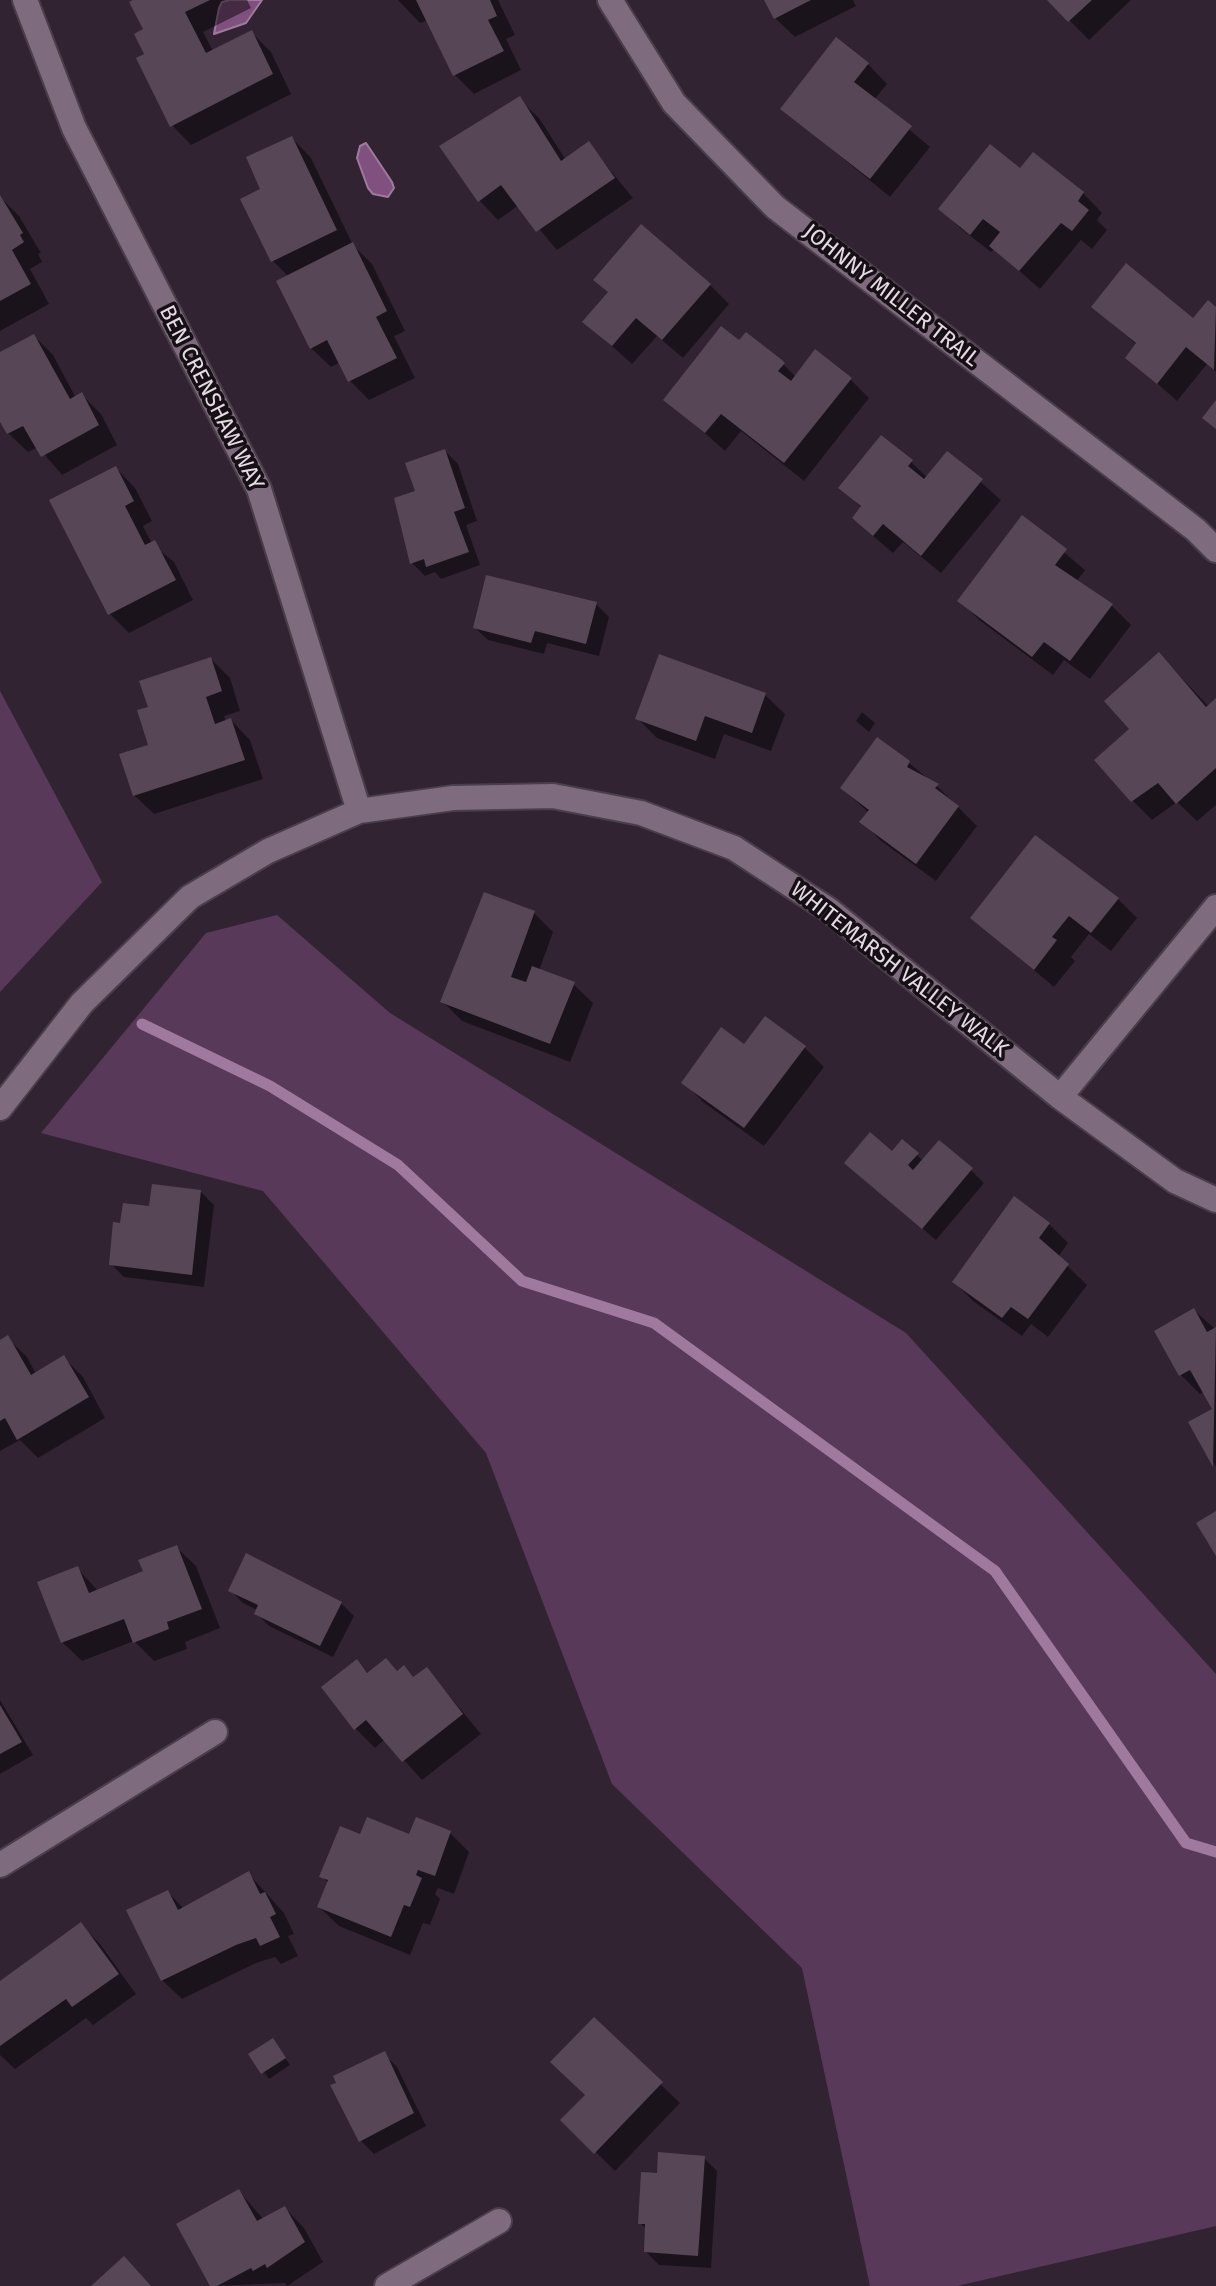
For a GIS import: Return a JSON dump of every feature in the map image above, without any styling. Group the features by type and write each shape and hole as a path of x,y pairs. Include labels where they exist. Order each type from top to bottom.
{"street":[{"name":"BEN CRENSHAW WAY","path":"25,0 74,128 259,489 359,811"},
{"name":"JOHNNY MILLER TRAIL","path":"610,0 674,103 775,207 1196,530 1216,550"},
{"name":"WHITEMARSH VALLEY WALK","path":"0,1108 82,1003 190,897 268,851 359,811 453,798 553,796 641,813 734,848 829,910 1060,1097 1175,1181 1216,1200"},
{"path":"1060,1097 1216,907"},
{"path":"0,1865 215,1732"},
{"path":"387,2286 499,2221"}],"shaded area":[{"path":"262,0 246,23 214,34 219,8 222,2"},
{"path":"366,143 392,182 394,188 388,197 373,194 368,188 357,158 360,146"},
{"path":"0,691 102,882 0,992"},
{"path":"277,915 390,1013 906,1333 1216,1674 1216,2226 957,2286 870,2286 802,1968 612,1784 486,1453 263,1191 41,1133 206,933"}],"building":[{"path":"210,0 185,12 206,53 252,30 273,74 170,127 136,58 144,54 134,34 143,29 129,2"},
{"path":"416,0 490,0 497,16 488,20 504,51 453,76"},
{"path":"764,0 811,0 774,19"},
{"path":"1047,0 1092,0 1068,22"},
{"path":"836,37 869,63 854,82 912,126 870,179 780,109"},
{"path":"520,96 561,161 589,141 615,178 536,232 501,185 478,202 439,146"},
{"path":"292,136 337,230 271,262 240,199 260,189 246,157"},
{"path":"990,144 1020,168 1033,152 1084,192 1078,201 1089,210 1072,231 1061,223 1019,271 989,246 1000,232 983,219 970,235 938,209"},
{"path":"0,195 23,233 20,235 24,242 12,250 31,284 0,301"},
{"path":"641,224 711,284 662,340 636,318 612,346 582,322 608,292 593,280"},
{"path":"353,242 387,311 376,317 397,358 348,382 327,340 310,349 276,281"},
{"path":"1126,263 1193,318 1208,300 1216,307 1214,370 1186,347 1157,384 1125,358 1136,343 1091,307"},
{"path":"721,326 739,340 746,332 782,360 785,363 778,371 791,381 815,349 852,378 784,463 721,414 705,433 663,400"},
{"path":"34,334 70,399 82,392 99,425 41,457 23,426 7,434 0,422 0,352"},
{"path":"1216,400 1216,429 1202,418"},
{"path":"881,435 913,460 908,466 924,479 947,451 983,479 921,556 883,524 873,536 852,518 861,506 838,488"},
{"path":"445,449 465,508 454,512 469,552 426,567 424,559 410,564 394,498 415,491 405,463"},
{"path":"116,466 134,501 125,506 145,545 155,540 176,580 108,615 49,500"},
{"path":"1022,515 1067,549 1055,565 1113,604 1070,661 1044,642 1032,657 957,601"},
{"path":"486,575 597,602 586,644 535,631 531,643 473,628"},
{"path":"1159,652 1206,707 1216,698 1216,768 1176,804 1158,783 1131,802 1094,760 1129,729 1104,701"},
{"path":"659,654 766,693 752,733 705,716 696,741 635,719"},
{"path":"211,657 222,691 206,697 215,724 231,718 245,760 133,796 119,754 148,745 137,710 148,707 139,681"},
{"path":"877,737 910,761 907,767 939,784 935,788 959,806 916,864 859,822 869,810 840,788"},
{"path":"1035,835 1119,898 1091,933 1069,916 1052,937 1057,940 1034,970 970,918"},
{"path":"484,892 535,911 511,977 526,982 532,966 575,982 550,1044 440,1002"},
{"path":"765,1016 806,1046 744,1128 681,1083 721,1027 744,1044"},
{"path":"870,1132 892,1151 902,1139 919,1153 908,1165 913,1170 939,1140 973,1168 922,1229 844,1163"},
{"path":"152,1184 201,1190 192,1275 109,1265 113,1222 120,1223 123,1203 149,1206"},
{"path":"1014,1196 1050,1223 1039,1238 1069,1264 1028,1319 1011,1307 1002,1318 952,1282"},
{"path":"1194,1308 1207,1332 1216,1327 1213,1467 1188,1422 1212,1409 1190,1370 1179,1376 1154,1331"},
{"path":"8,1335 31,1375 64,1355 89,1397 17,1440 5,1418 0,1421 0,1340"},
{"path":"1216,1511 1216,1556 1196,1523"},
{"path":"177,1545 202,1609 167,1622 169,1629 133,1643 124,1619 61,1643 37,1582 78,1566 89,1593 143,1571 138,1560"},
{"path":"246,1553 342,1602 320,1646 254,1614 258,1605 228,1591"},
{"path":"386,1658 397,1671 404,1665 413,1677 427,1667 463,1714 402,1762 366,1720 354,1730 321,1687 357,1659 367,1673"},
{"path":"0,1705 22,1742 0,1754"},
{"path":"367,1817 409,1834 416,1817 451,1831 435,1876 418,1870 416,1875 422,1878 410,1907 404,1905 391,1937 317,1907 328,1880 319,1877 340,1826 360,1834"},
{"path":"249,1871 260,1894 265,1892 276,1914 270,1917 280,1937 260,1946 256,1938 236,1945 161,1981 126,1910 168,1890 178,1910"},
{"path":"81,1922 119,1974 72,2007 66,1999 0,2046 0,1981"},
{"path":"594,2017 663,2082 594,2154 560,2120 585,2095 550,2062"},
{"path":"273,2038 286,2058 261,2074 248,2054"},
{"path":"385,2051 414,2113 359,2142 330,2085 336,2083 333,2076"},
{"path":"658,2152 705,2156 698,2256 644,2252 645,2224 638,2224 641,2172 657,2173"},
{"path":"239,2189 257,2221 285,2206 305,2242 267,2268 265,2264 253,2271 251,2268 217,2286 210,2286 176,2224"},
{"path":"124,2256 151,2286 91,2286"}],"waterway":[{"path":"142,1024 270,1086 398,1165 522,1281 654,1323 995,1571 1186,1843 1216,1852"}]}
